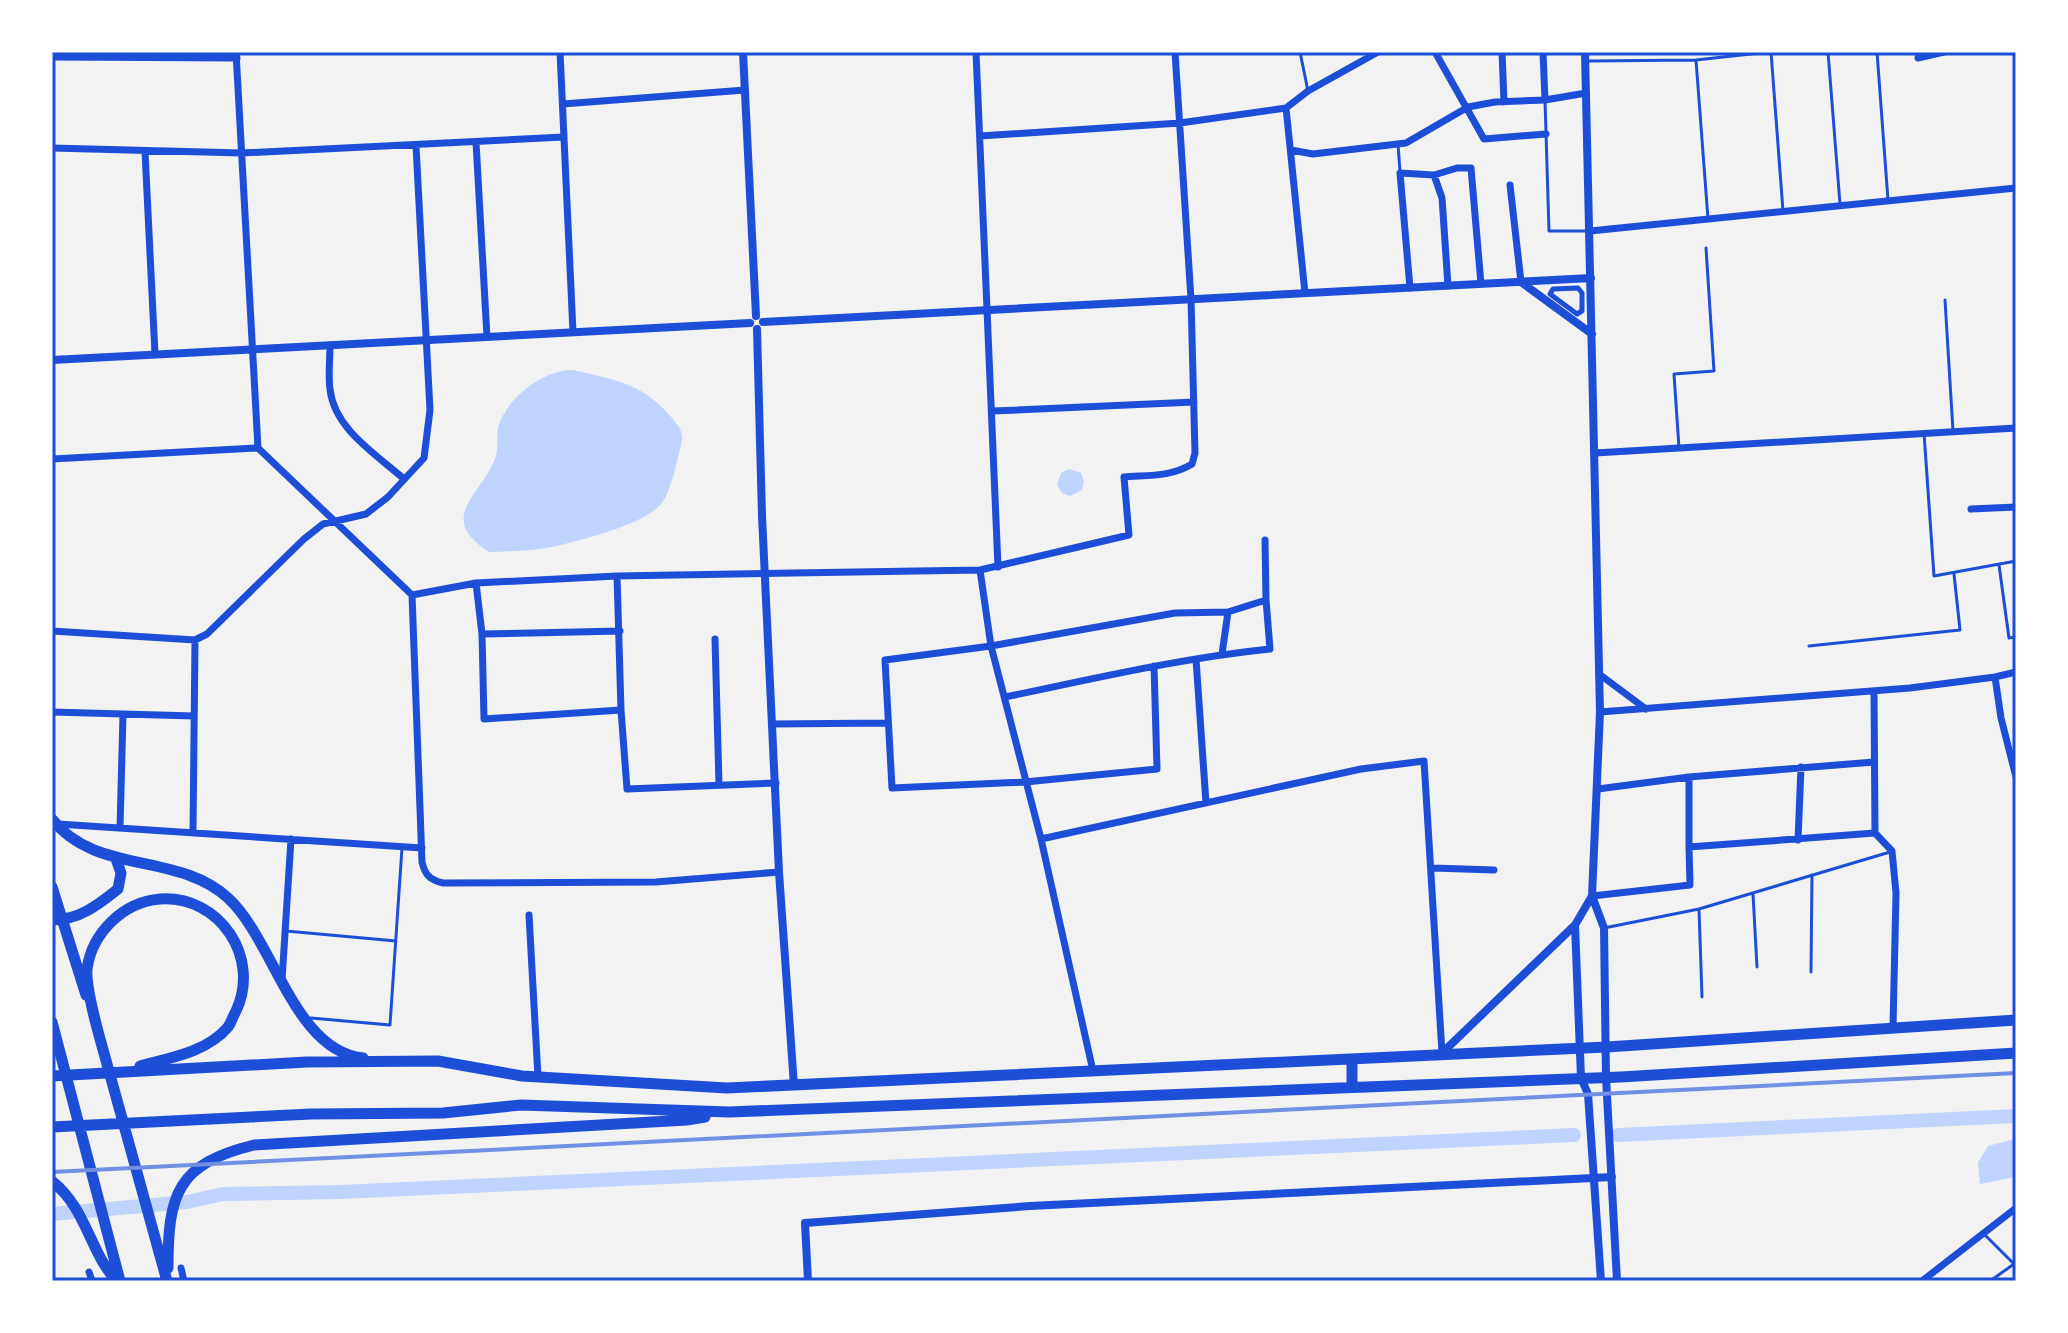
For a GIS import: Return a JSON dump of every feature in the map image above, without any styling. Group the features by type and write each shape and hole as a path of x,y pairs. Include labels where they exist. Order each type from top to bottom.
{"main road":[{"path":"54,821 71,838 116,859 193,878 228,897 252,925 303,1017 335,1047 358,1058 408,1061"},
{"path":"52,920 67,920 83,914 118,889 121,873 116,859"},
{"path":"52,887 100,1038 168,1281"},
{"path":"100,1038 86,973 91,951 101,932 117,916 135,905 161,899 189,902 210,912 229,928 240,949 245,975 241,1001 228,1027 205,1045 181,1055 117,1071"},
{"path":"54,1075 307,1062 438,1061 538,1077 727,1088 1607,1047 2016,1020"},
{"path":"52,1022 118,1281"},
{"path":"52,1127 311,1114 443,1113 521,1105 729,1112 1606,1077 2016,1053"},
{"path":"1352,1059 1352,1087"},
{"path":"168,1281 171,1211 180,1187 198,1167 224,1152 254,1145 687,1120 729,1112"},
{"path":"52,1181 82,1217 99,1257 118,1281"}],"street":[{"path":"560,52 573,332"},
{"path":"743,52 779,872 794,1086"},
{"path":"976,52 998,567"},
{"path":"412,595 476,583 617,576 980,570 1129,535 1124,477 1181,471 1192,464 1195,453 1191,299 1175,52"},
{"path":"980,136 1180,123 1286,108 1308,91 1378,52"},
{"path":"1435,52 1484,139 1546,134"},
{"path":"1502,52 1504,102"},
{"path":"1543,52 1545,100"},
{"path":"1918,58 1944,52"},
{"path":"52,57 236,55 258,448 412,595 422,862 427,876 432,881 443,883 656,882 779,872"},
{"path":"1585,56 1600,712 1592,896 1604,928 1606,1077 1617,1281"},
{"path":"563,104 745,90"},
{"path":"1291,150 1313,154 1406,143 1468,107 1586,93"},
{"path":"1286,108 1305,293"},
{"path":"52,148 242,153 564,137"},
{"path":"476,142 487,337"},
{"path":"52,631 195,640 207,634 304,539 323,524 366,514 388,497 424,458 430,410 416,146"},
{"path":"145,152 155,354"},
{"path":"1410,288 1400,173 1434,175 1457,168 1471,168 1481,284"},
{"path":"1434,175 1442,198 1448,286"},
{"path":"1510,185 1521,282 1592,334"},
{"path":"1590,231 2016,188"},
{"path":"52,360 1591,278"},
{"path":"1578,288 1582,293 1582,311 1577,314 1550,294 1553,289 1578,288"},
{"path":"330,345 330,391 336,413 353,434 404,479"},
{"path":"993,411 1194,402"},
{"path":"1595,453 2016,428"},
{"path":"52,459 258,448"},
{"path":"1971,509 2016,507"},
{"path":"1005,697 1154,666 1270,649 1265,540"},
{"path":"980,570 991,646 1041,839 1093,1072"},
{"path":"617,576 627,789 776,783"},
{"path":"476,583 482,634 484,719 621,710"},
{"path":"1154,666 1157,769 1025,782 892,788 885,660 991,646 1175,613 1228,612 1266,600"},
{"path":"1222,654 1228,612"},
{"path":"482,634 620,631"},
{"path":"715,639 719,785"},
{"path":"193,833 195,640"},
{"path":"1196,659 1206,803"},
{"path":"1600,712 1874,691 2016,672"},
{"path":"1599,674 1646,709"},
{"path":"1995,677 2001,718 2016,777"},
{"path":"1874,691 1875,833 1892,851 1896,893 1893,1028"},
{"path":"52,712 194,716"},
{"path":"120,828 123,714"},
{"path":"772,724 888,723"},
{"path":"1041,839 1361,769 1424,761 1442,1053"},
{"path":"1598,789 1689,777 1874,762"},
{"path":"1798,840 1801,767"},
{"path":"1592,896 1690,885 1689,777"},
{"path":"54,821 422,848"},
{"path":"1689,847 1875,833"},
{"path":"282,982 291,839"},
{"path":"1433,868 1494,870"},
{"path":"1442,1053 1575,925 1592,896"},
{"path":"529,915 538,1077"},
{"path":"1575,925 1581,1078 1588,1094 1601,1281"},
{"path":"808,1281 805,1223 1030,1206 1612,1177"},
{"path":"1922,1281 2016,1208"},
{"path":"181,1268 184,1281"}],"lane":[{"path":"1300,52 1308,91"},
{"path":"1585,56 1696,60 1770,52 1783,211"},
{"path":"1828,52 1840,205"},
{"path":"1877,52 1888,201"},
{"path":"1696,60 1708,219"},
{"path":"1545,100 1549,231 1590,231"},
{"path":"1398,144 1400,173"},
{"path":"1679,448 1674,374 1714,371 1706,248"},
{"path":"1945,300 1953,431"},
{"path":"1924,433 1934,576 2016,561"},
{"path":"1999,565 2009,638 2016,637"},
{"path":"1809,646 1960,630 1954,574"},
{"path":"303,1017 390,1025 402,847"},
{"path":"1604,928 1699,909 1892,851"},
{"path":"1811,972 1812,875"},
{"path":"1753,894 1757,967"},
{"path":"1699,909 1702,997"},
{"path":"286,931 396,941"},
{"path":"1982,1233 2015,1265 1990,1281"}],"water":[{"path":"573,370 615,380 639,390 672,418 682,439 668,491 652,512 612,530 549,548 489,552 473,540 465,528 464,517 466,507 495,459 502,417 517,397 538,380"},
{"path":"1069,469 1081,473 1084,481 1082,490 1070,496 1062,493 1057,485 1061,473"},
{"path":"2014,1139 2016,1177 1980,1184 1978,1163 1988,1146"}],"waterway":[{"path":"1618,1135 2016,1116"},
{"path":"52,1214 187,1202 223,1194 340,1192 1574,1135"}],"railway":[{"path":"52,1172 2016,1073"}]}
